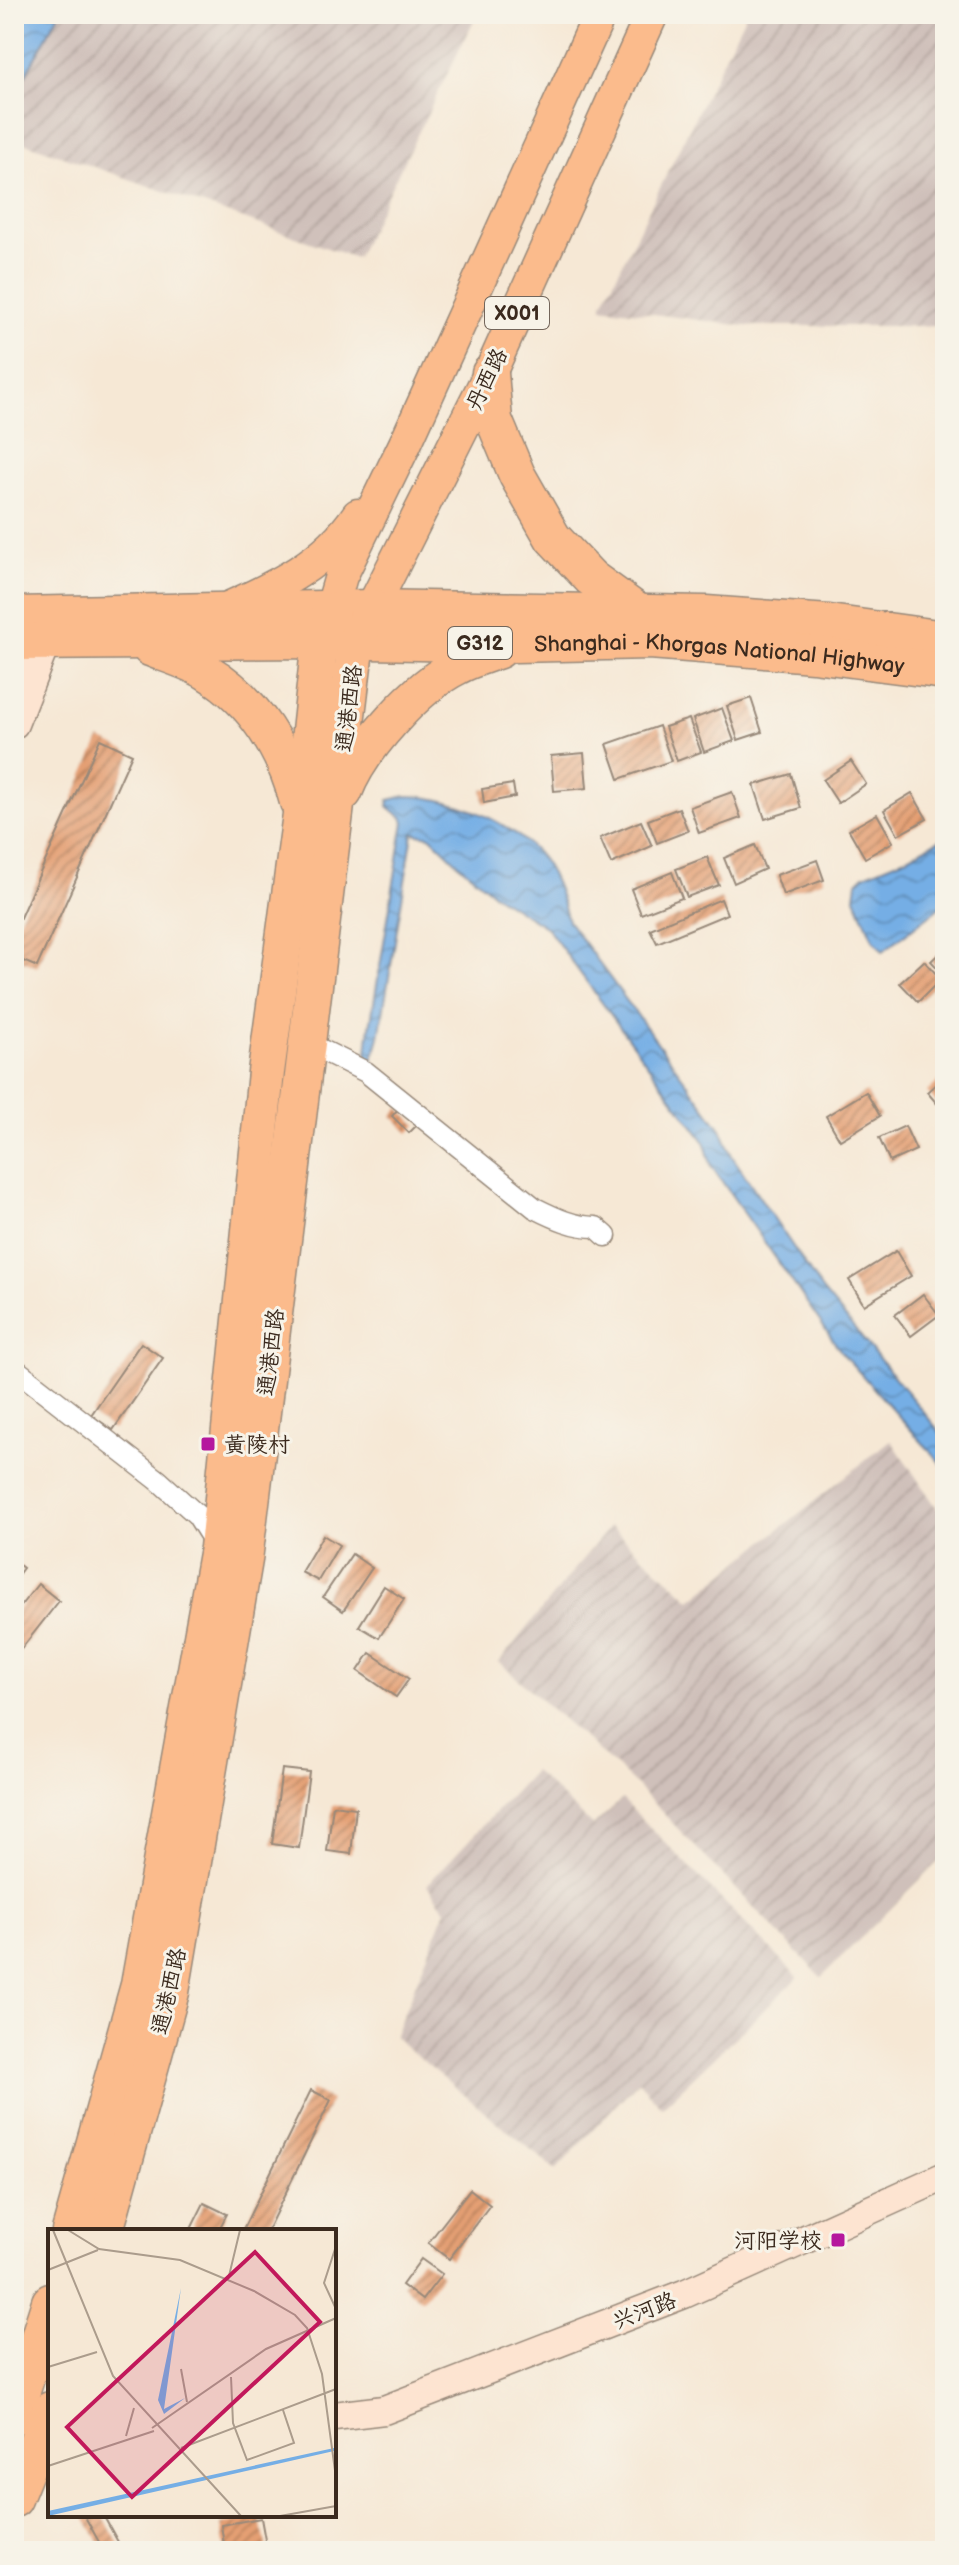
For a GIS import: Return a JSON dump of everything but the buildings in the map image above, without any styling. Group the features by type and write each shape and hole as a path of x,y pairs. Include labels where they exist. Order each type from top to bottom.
{"highway":[{"path":"490,373 494,420 517,475 553,538 591,578 642,615"},
{"name":"Shanghai - Khorgas National Highway","path":"30,641 133,641 326,626 372,608 706,614 829,623 945,639"},
{"name":"通港西路","path":"71,2229 139,1985 218,1548 266,1072 356,641 372,608"},
{"name":"Shanghai - Khorgas National Highway","path":"14,615 216,613 326,626 356,641 516,644 650,641 813,654 945,671"},
{"name":"通港西路","path":"106,2229 171,1992 244,1560 306,1042 326,626"},
{"path":"133,641 207,671 255,714 317,817 411,703 458,666 516,644"},
{"path":"14,2499 48,2314"}],"main road":[{"name":"丹西路","path":"326,626 341,576 406,442 600,14"},
{"name":"丹西路","path":"372,608 490,373 652,14"},
{"path":"216,613 300,573 346,532 406,442"}],"street":[{"path":"14,724 30,641"},
{"path":"306,1042 366,1072 535,1208 560,1221 596,1227 606,1236"},
{"path":"14,1368 158,1480 197,1515 218,1548"},
{"name":"兴河路","path":"336,2416 384,2410 684,2294 941,2185"}],"shaded area":[{"path":"14,14 477,14 356,258 14,139"},
{"path":"746,14 945,14 945,326 745,326 601,307"},
{"path":"891,1440 945,1520 945,1855 821,1977 632,1781 499,1662 610,1526 691,1600"},
{"path":"534,1771 593,1826 622,1799 798,1977 662,2107 638,2081 556,2170 394,2037 446,1910 427,1885"}],"water":[{"path":"14,14 59,14 14,96"},
{"path":"405,796 440,800 476,812 509,829 542,859 556,884 568,921 721,1129 732,1156 822,1290 945,1438 945,1468 842,1353 712,1167 704,1141 547,928 498,897 430,836 413,833 379,1037 371,1064 366,1062 404,822 388,807 389,800"},
{"path":"945,837 945,903 883,951 873,939 855,897 857,882 864,875"}],"place":[{"name":"黄陵村","path":"208,1444"},
{"name":"河阳学校","path":"838,2240"}]}
